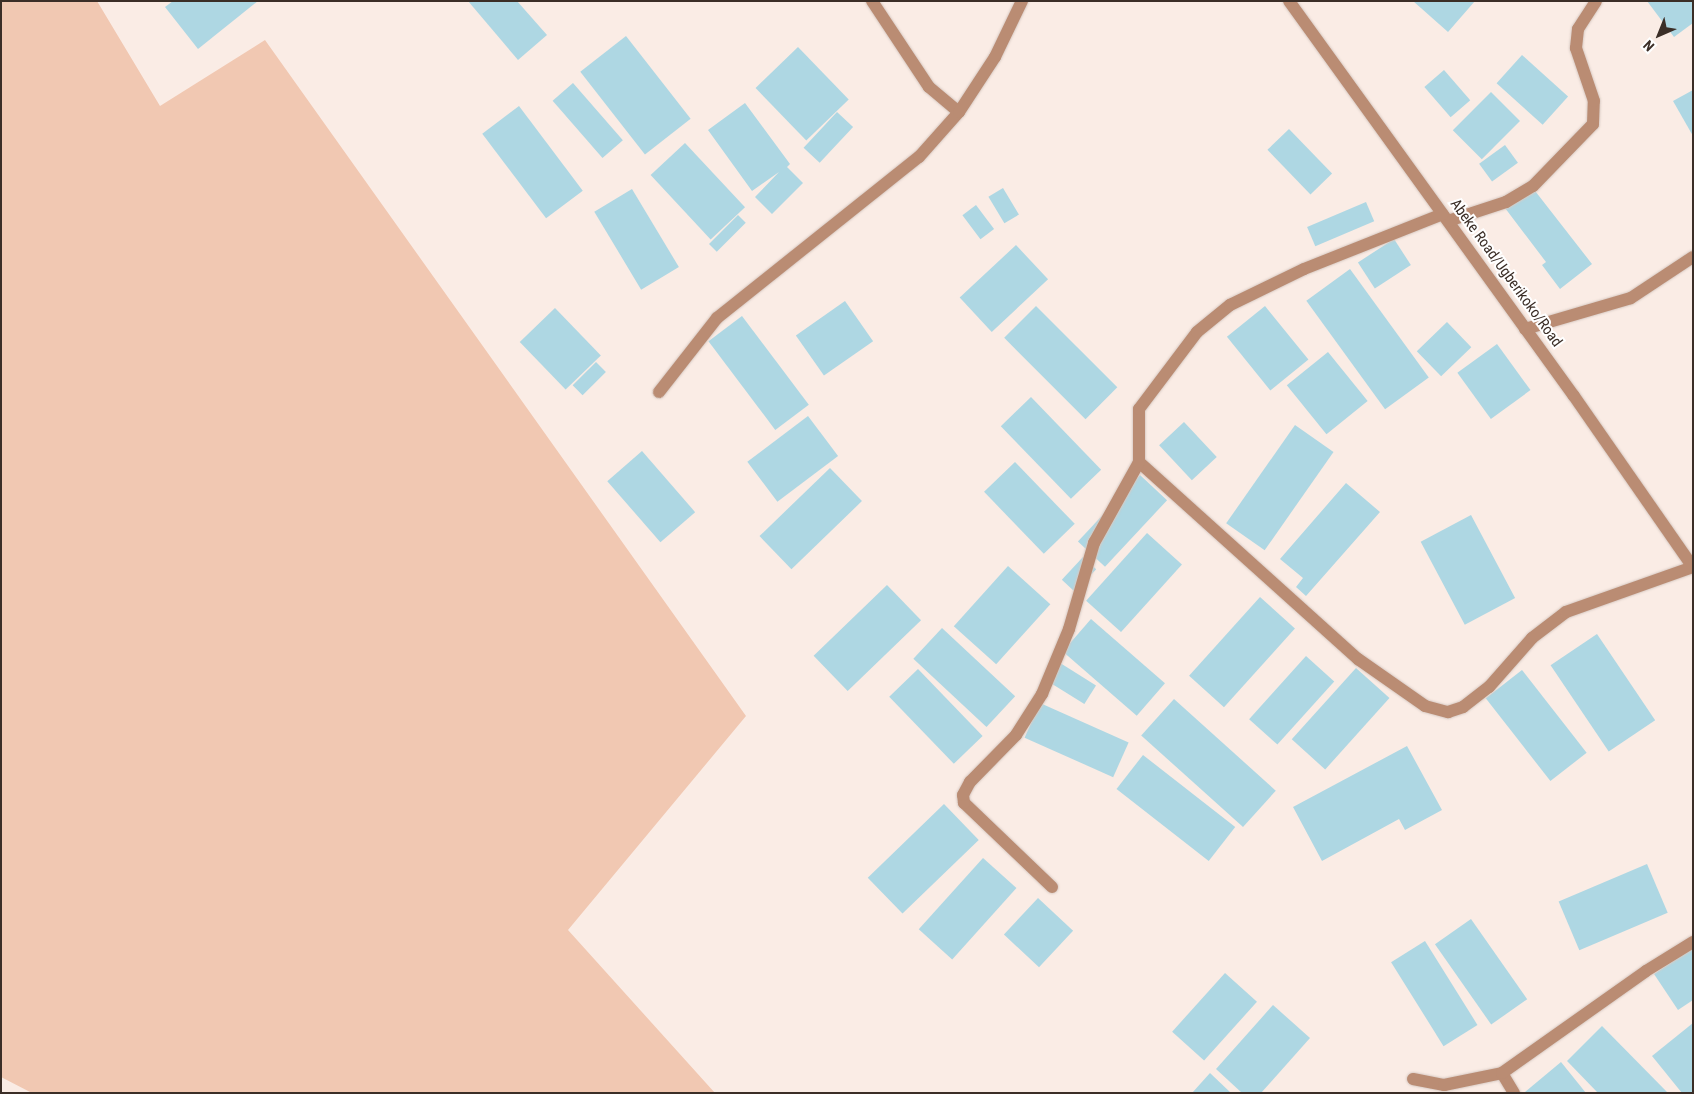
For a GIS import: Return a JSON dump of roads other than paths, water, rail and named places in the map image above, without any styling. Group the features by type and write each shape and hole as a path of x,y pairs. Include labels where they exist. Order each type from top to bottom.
{"street":[{"path":"872,1 929,87 959,112"},
{"path":"659,392 717,318 919,157 959,112 995,57 1022,1"},
{"name":"Abeke Road/Ugberikoko/Road","path":"1290,1 1525,328 1693,567"},
{"path":"1052,887 964,803 963,795 970,782 1016,734 1042,694 1069,629 1094,542 1139,462 1139,409 1197,332 1230,306 1304,268 1445,217 1506,202 1533,186 1593,124 1594,101 1576,48 1578,29 1596,1"},
{"path":"1525,328 1631,298 1693,257"},
{"path":"1139,462 1358,659 1425,706 1448,712 1463,707 1489,687 1532,638 1566,612 1693,567"},
{"path":"1413,1079 1444,1085 1502,1073 1693,942"},
{"path":"1502,1073 1514,1093"}]}
